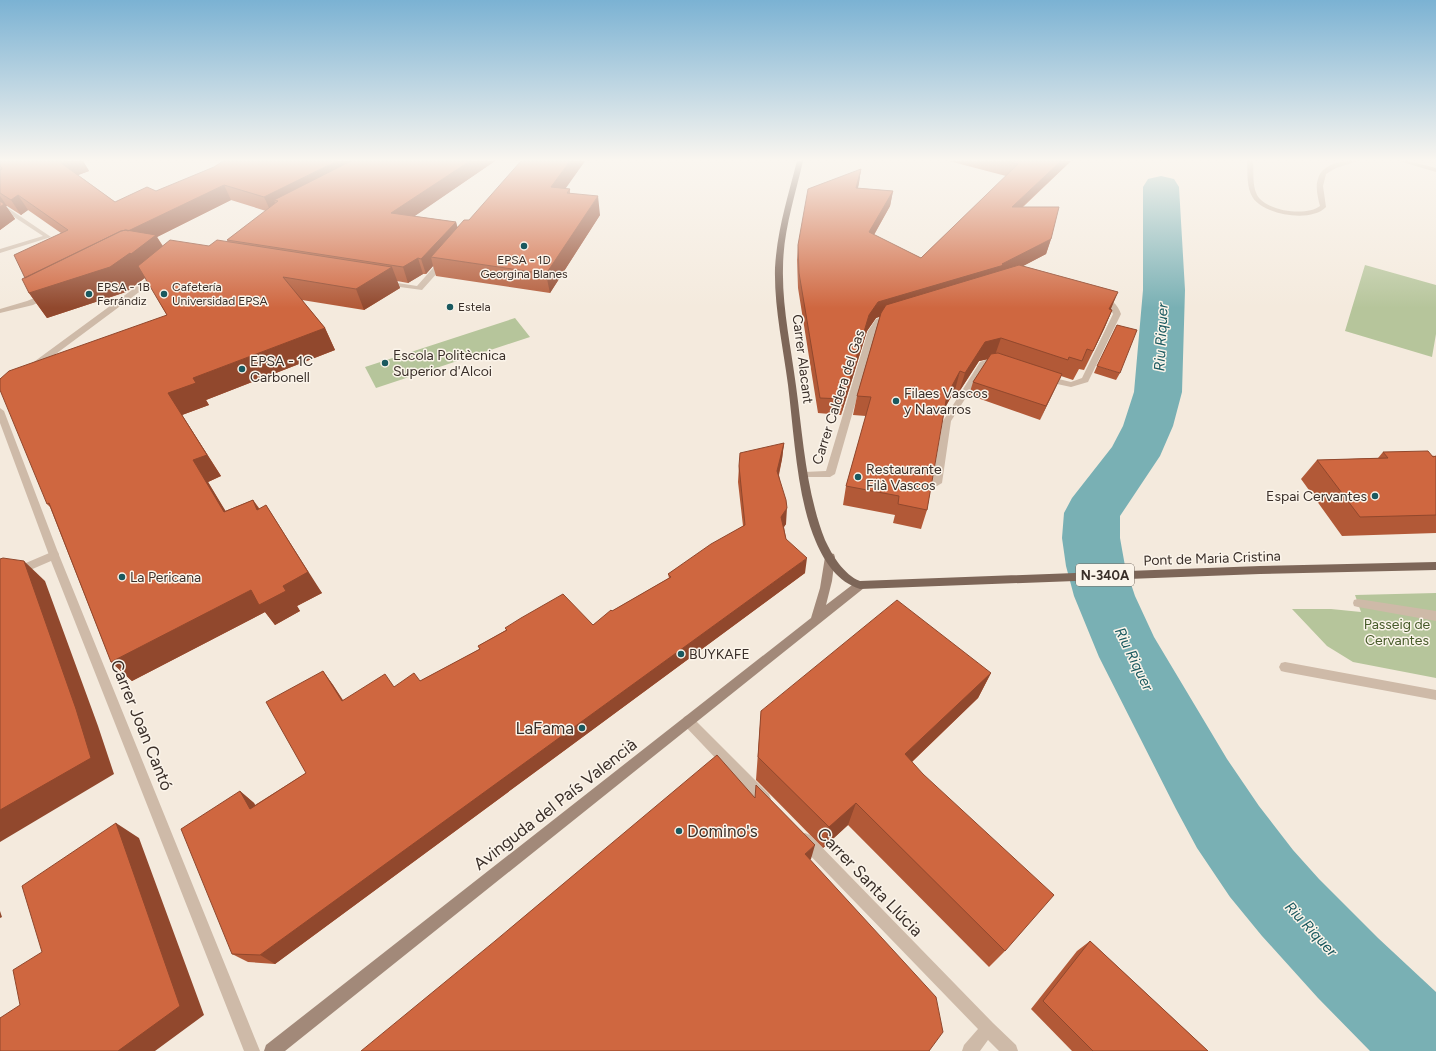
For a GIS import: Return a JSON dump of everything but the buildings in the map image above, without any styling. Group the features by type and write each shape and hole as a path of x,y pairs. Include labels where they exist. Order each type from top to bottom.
{"main road":[{"name":"Carrer Alacant","path":"789,210 781,249 779,276 804,475 814,522 830,558 843,575 853,583 860,585"},
{"path":"815,620 822,605 827,587 830,558"},
{"name":"Pont de Maria Cristina","path":"860,585 1244,570 1436,566"},
{"name":"Avinguda del País Valencià","path":"272,1051 860,585"}],"street":[{"path":"0,251 48,237 8,210"},
{"path":"1280,210 1299,214 1316,213 1319,210"},
{"path":"379,282 419,288 447,258"},
{"path":"26,372 165,270"},
{"path":"0,311 30,303 55,291"},
{"path":"1036,376 1064,384 1078,385 1085,380 1117,314 1115,308 1108,301 1093,297"},
{"name":"Carrer Caldera del Gas","path":"804,475 830,474 872,331 879,321 900,314"},
{"path":"937,483 947,421 983,364 994,362 1008,366"},
{"name":"Carrer Joan Cantó","path":"0,411 54,555 252,1051"},
{"path":"0,579 54,555"},
{"path":"1358,603 1436,616"},
{"path":"1285,667 1436,695"},
{"path":"688,721 771,806"},
{"name":"Carrer Santa Llúcia","path":"794,829 1010,1051"},
{"path":"970,1051 988,1028"}],"green space":[{"path":"1365,265 1436,285 1436,334 1432,357 1345,331"},
{"path":"515,318 530,337 376,388 365,367"},
{"name":"Passeig de Cervantes","path":"1436,593 1436,678 1353,662 1327,646 1292,609 1331,609 1361,612 1355,595"}],"waterway":[{"name":"Riu Riquer","path":"1162,210 1164,290 1158,392 1148,426 1134,456 1092,513 1091,538 1095,566 1104,596 1131,657 1146,685 1209,797 1245,851 1286,903 1334,954 1435,1051"}],"place":[{"name":"EPSA - 1D Georgina Blanes","path":"524,246"},
{"name":"EPSA - 1B Ferrándiz","path":"89,294"},
{"name":"Cafetería Universidad EPSA","path":"164,294"},
{"name":"Estela","path":"450,307"},
{"name":"Escola Politècnica Superior d'Alcoi","path":"385,363"},
{"name":"EPSA - 1C Carbonell","path":"242,369"},
{"name":"Filaes Vascos y Navarros","path":"896,401"},
{"name":"Restaurante Filà Vascos","path":"858,477"},
{"name":"Espai Cervantes","path":"1375,496"},
{"name":"La Pericana","path":"122,577"},
{"name":"BUYKAFE","path":"681,654"},
{"name":"LaFama","path":"582,728"},
{"name":"Domino's","path":"679,831"}]}
